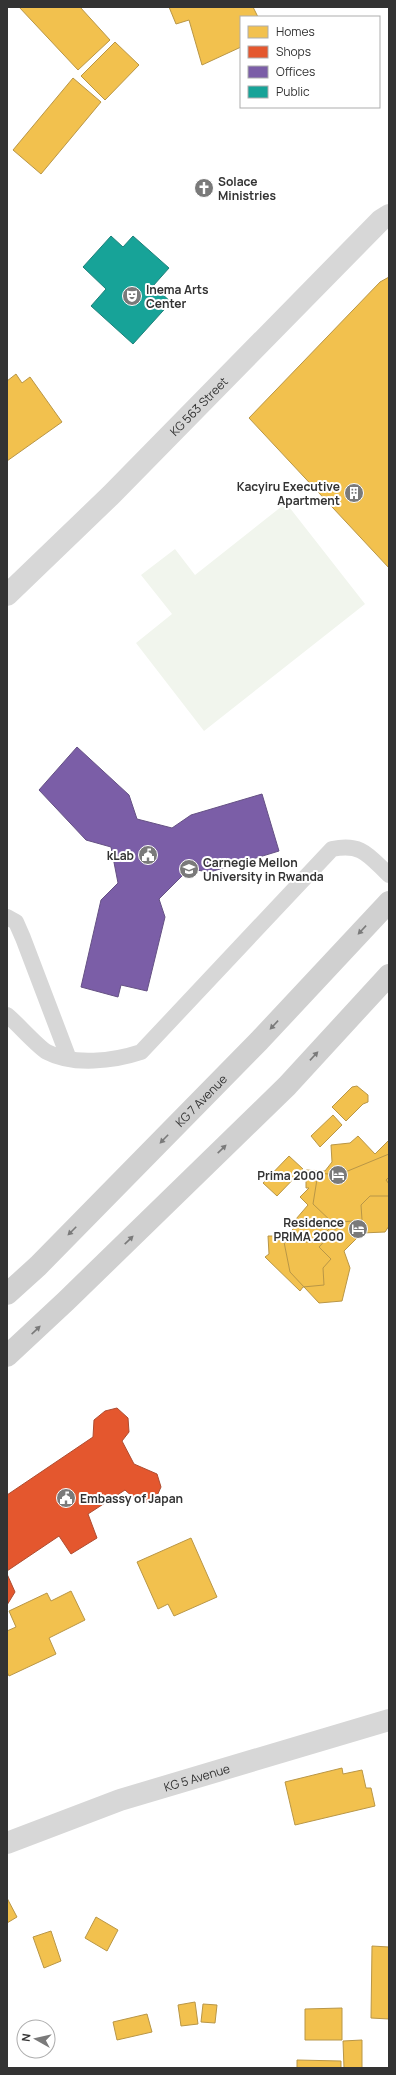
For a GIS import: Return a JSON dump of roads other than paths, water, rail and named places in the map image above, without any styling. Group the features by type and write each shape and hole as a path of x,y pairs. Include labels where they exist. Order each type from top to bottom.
{"main road":[{"name":"KG 7 Avenue","path":"7,1294 38,1266 259,1041 389,902"},
{"path":"7,1356 66,1302 287,1086 389,975"}],"street":[{"name":"KG 563 Street","path":"7,595 111,495 381,220 389,215"},
{"name":"KG 5 Avenue","path":"7,1843 120,1800 389,1720"}],"lane":[{"path":"7,1014 47,1052 69,1059 86,1061 121,1059 141,1052 332,849 347,846 362,850 389,875"},
{"path":"7,917 16,922 23,938 69,1059"}],"place":[{"name":"Solace Ministries","path":"204,188"},
{"name":"Inema Arts Center","path":"132,296"},
{"name":"Kacyiru Executive Apartment","path":"354,493"},
{"name":"kLab","path":"148,855"},
{"name":"Carnegie Mellon University in Rwanda","path":"189,869"},
{"name":"Prima 2000","path":"338,1175"},
{"name":"Residence PRIMA 2000","path":"358,1229"},
{"name":"Embassy of Japan","path":"66,1498"}]}
